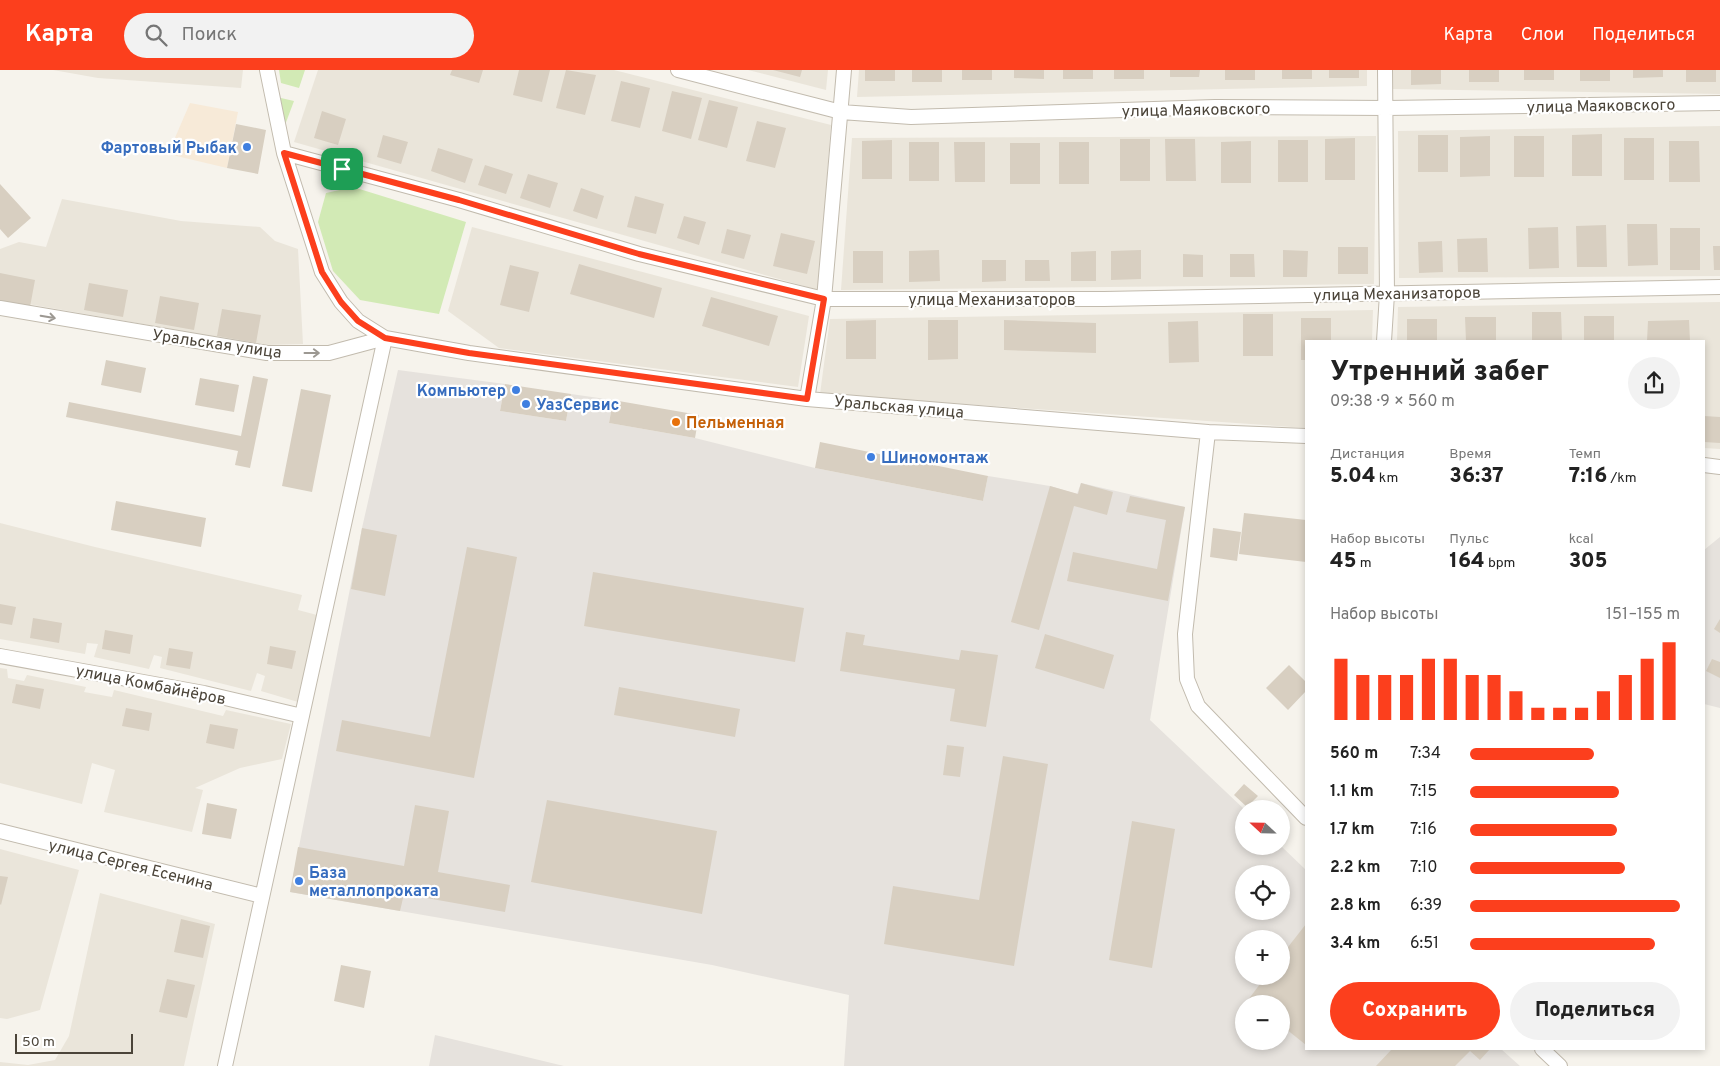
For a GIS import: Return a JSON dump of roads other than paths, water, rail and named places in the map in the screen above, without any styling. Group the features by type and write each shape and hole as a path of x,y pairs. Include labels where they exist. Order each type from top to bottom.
{"street":[{"path":"225,1066 385,338 358,321 341,302 322,272 284,153 268,70"},
{"name":"улица Маяковского","path":"678,70 841,112 911,117 1215,107 1387,108 1720,103"},
{"path":"807,399 824,299 844,70"},
{"path":"1384,340 1387,294 1386,70"},
{"name":"улица Механизаторов","path":"284,153 459,200 639,254 824,299 1104,299 1720,286"},
{"name":"Уральская улица","path":"0,308 267,353 329,353 385,338 469,353 807,399 1208,432 1305,436"},
{"path":"1208,432 1186,634 1187,678 1198,706 1305,817"},
{"path":"1705,465 1720,467"},
{"name":"улица Комбайнёров","path":"0,656 204,693 302,716"},
{"name":"улица Сергея Есенина","path":"0,831 262,896"},
{"path":"1543,1050 1560,1066"}],"place":[{"name":"Фартовый Рыбак","path":"247,147"},
{"name":"Компьютер","path":"516,390"},
{"name":"УазСервис","path":"526,404"},
{"name":"Пельменная","path":"676,422"},
{"name":"Шиномонтаж","path":"871,457"},
{"name":"База металлопроката","path":"299,881"}]}
